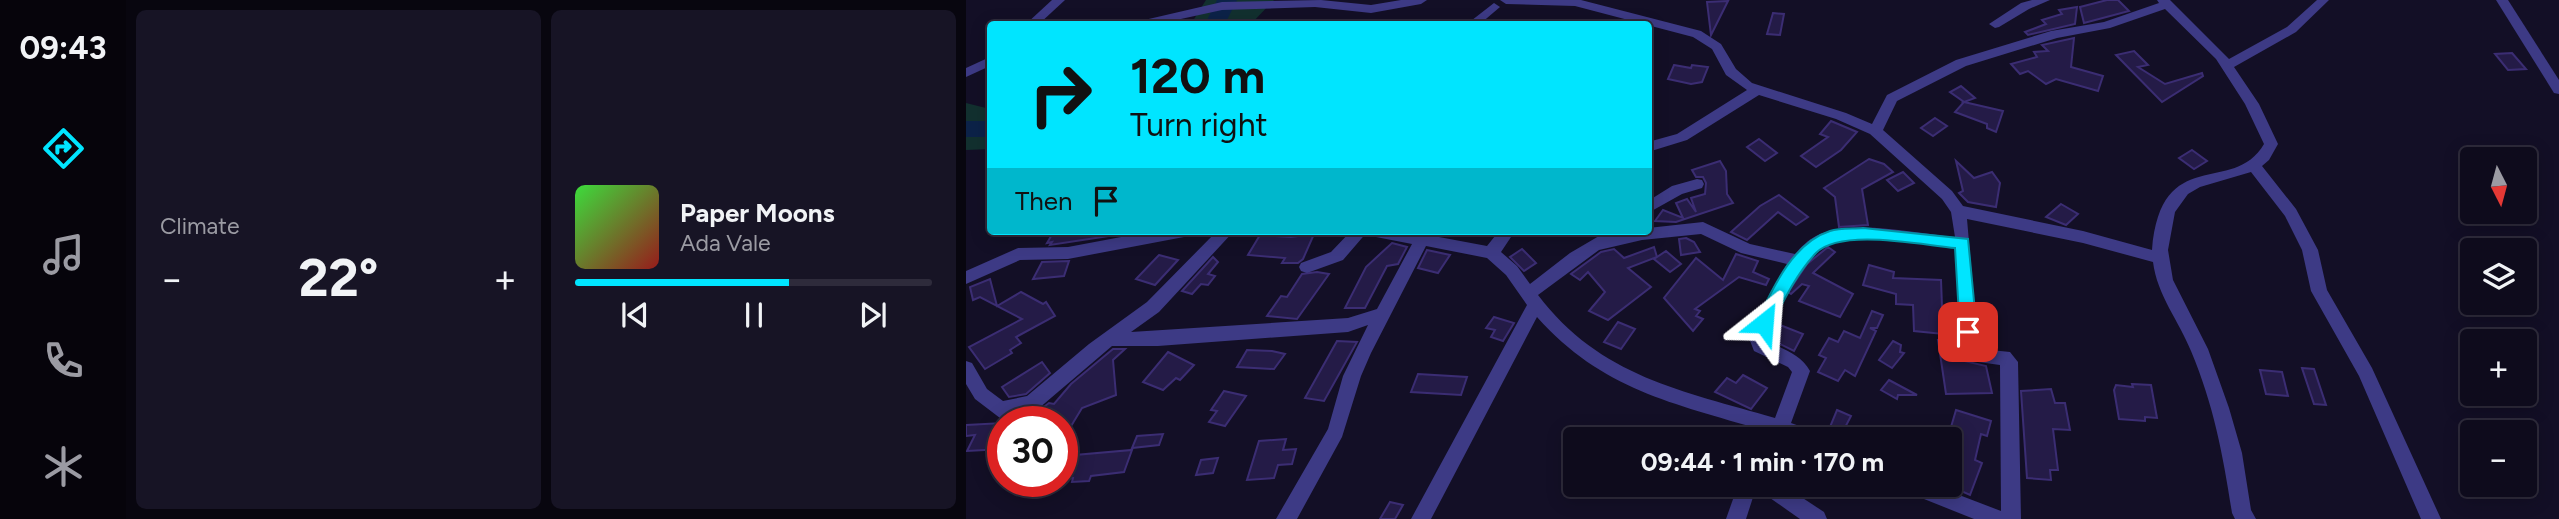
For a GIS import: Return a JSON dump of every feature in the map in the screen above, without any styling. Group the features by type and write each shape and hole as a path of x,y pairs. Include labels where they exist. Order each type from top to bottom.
{"street":[{"path":"1035,21 1059,0"},
{"path":"1157,21 1223,6 1315,3 1371,9 1421,0"},
{"path":"1476,21 1497,2 1540,0 1594,6 1649,21"},
{"path":"1995,24 2025,6 2044,0"},
{"path":"2227,65 2267,44 2316,9 2323,0"},
{"path":"2502,0 2559,90"},
{"path":"1497,2 1500,21"},
{"path":"1875,131 1892,98 1924,84 1943,70 2055,34 2106,25 2165,2 2210,43 2252,104 2270,144 2267,153 2253,164 2189,185 2181,191 2166,215 2160,258 2213,388 2232,447 2242,513 2246,519"},
{"path":"1652,22 1697,34 1717,47 1738,80 1757,90 1820,109 1875,131 1932,180 1958,211 1963,243 1970,349 1977,355 2004,357 2009,362 2011,519"},
{"path":"966,73 987,62"},
{"path":"1652,147 1682,137 1757,90"},
{"path":"2253,164 2291,213 2310,250 2319,291 2366,373 2431,519"},
{"path":"1652,206 1678,190 1697,184"},
{"path":"1958,211 2083,237 2160,258"},
{"path":"1652,233 1703,228 1746,249 1800,261"},
{"path":"1779,427 1801,371 1794,362 1760,346 1757,338 1800,261 1823,239 1844,234 1963,243"},
{"path":"966,278 1018,254 1068,253 1163,235"},
{"path":"966,368 981,394 1000,410 1032,403 1153,307 1222,235"},
{"path":"1307,267 1337,256 1356,235"},
{"path":"1396,235 1491,253 1506,263 1532,299 1582,349 1617,373 1674,400 1786,427"},
{"path":"1491,253 1504,235"},
{"path":"1421,519 1532,299 1611,235"},
{"path":"1597,245 1638,235"},
{"path":"1286,519 1336,431 1352,376 1421,241"},
{"path":"1111,339 1158,339 1348,325 1382,314"},
{"path":"1737,519 1743,497"},
{"path":"1785,497 1817,519"},
{"path":"1942,497 1998,519"}],"green space":[{"path":"1206,0 1274,0 1254,21 1193,21"},
{"path":"966,103 987,108 987,149 966,150"}],"building":[{"path":"2118,0 2129,11 2084,23 2080,7"},
{"path":"1728,1 1711,35 1707,2"},
{"path":"2077,7 2075,24 2028,35 2025,32 2046,24 2042,20 2062,14 2059,10"},
{"path":"1773,13 1784,14 1780,35 1767,34"},
{"path":"2074,38 2071,67 2103,76 2098,91 2056,79 2046,84 2028,71 2020,74 2011,64 2037,57 2034,52 2048,51 2042,45"},
{"path":"2134,51 2148,65 2138,67 2165,84 2202,73 2203,76 2162,102 2116,55"},
{"path":"2512,53 2526,69 2508,70 2495,54"},
{"path":"1674,65 1708,67 1702,82 1691,84 1668,79"},
{"path":"1961,86 1975,98 1964,102 1950,92"},
{"path":"1964,102 2003,111 1996,132 1987,128 1987,124 1955,112"},
{"path":"1935,118 1947,126 1933,136 1921,128"},
{"path":"1831,121 1857,132 1841,150 1816,167 1801,156 1828,137 1820,134"},
{"path":"1759,139 1777,153 1765,161 1747,147"},
{"path":"2192,150 2207,161 2194,169 2179,158"},
{"path":"1869,159 1884,164 1893,172 1862,189 1868,225 1839,227 1835,197 1824,188"},
{"path":"1720,161 1726,171 1727,194 1733,203 1676,222 1655,221 1663,210 1683,218 1676,203 1687,199 1696,212 1691,198 1705,194 1706,183 1703,177 1696,177 1692,170"},
{"path":"1956,161 1974,178 1992,172 2000,183 1996,207 1968,202 1959,193 1963,191"},
{"path":"1903,172 1914,183 1898,191 1887,180"},
{"path":"1779,195 1808,217 1796,225 1778,212 1747,240 1731,232 1760,206"},
{"path":"2061,204 2078,214 2066,225 2046,217"},
{"path":"1052,235 1115,235 1050,245 1052,242 1047,243"},
{"path":"1260,235 1314,235 1303,259 1298,263 1282,263 1285,258 1248,255"},
{"path":"1686,238 1694,242 1700,252 1681,255 1679,239"},
{"path":"1392,243 1407,247 1398,264 1387,266 1365,308 1345,308 1366,267"},
{"path":"1654,247 1657,257 1628,268 1651,287 1608,320 1589,311 1605,292 1588,272 1580,280 1571,274 1601,252 1614,249 1624,258"},
{"path":"1828,247 1835,252 1813,273 1853,294 1840,317 1799,301 1809,286 1802,284 1791,294 1788,292 1807,264"},
{"path":"1522,249 1536,263 1524,271 1510,257"},
{"path":"1427,250 1450,255 1438,273 1418,268"},
{"path":"1666,251 1681,264 1670,272 1654,259"},
{"path":"1736,254 1758,261 1753,272 1769,279 1766,285 1739,277 1695,309 1700,311 1696,316 1703,319 1693,331 1664,298 1696,258 1723,280"},
{"path":"1159,255 1178,260 1155,285 1136,279"},
{"path":"1213,257 1218,262 1208,274 1215,276 1208,285 1201,284 1192,294 1182,291"},
{"path":"1069,261 1064,276 1033,279 1042,262"},
{"path":"1869,265 1894,272 1893,278 1941,280 1943,334 1914,331 1913,305 1896,304 1896,294 1863,285"},
{"path":"1302,274 1329,274 1297,319 1267,316 1281,296 1287,297"},
{"path":"990,279 997,306 980,297 973,300 970,287"},
{"path":"1021,292 1043,304 1046,302 1055,316 1016,337 1021,343 1010,350 1012,353 985,369 969,347 1022,319 997,306"},
{"path":"1872,311 1883,315 1877,328 1870,328 1876,331 1855,376 1845,370 1838,381 1818,372 1826,358 1819,355 1829,338 1838,342 1844,331 1860,338"},
{"path":"1494,317 1514,323 1503,341 1491,337 1495,330 1486,328"},
{"path":"1618,322 1635,329 1621,349 1604,342"},
{"path":"1780,325 1803,334 1794,351 1772,340"},
{"path":"1938,340 1958,342 1960,360 1986,366 1992,393 1946,394"},
{"path":"1337,341 1357,342 1324,401 1305,398"},
{"path":"1893,341 1901,345 1900,352 1904,353 1892,368 1879,360"},
{"path":"1113,349 1125,349 1113,360 1116,395 1082,408 1078,415 1078,406 1045,406 1054,404 1071,384"},
{"path":"1247,350 1285,354 1274,369 1237,367"},
{"path":"1168,352 1194,365 1180,380 1176,378 1163,390 1143,382"},
{"path":"1042,362 1050,373 1026,394 1009,397 1002,387"},
{"path":"2302,368 2314,369 2326,405 2314,404"},
{"path":"2260,370 2282,372 2288,396 2266,394"},
{"path":"1418,374 1467,377 1461,395 1411,392"},
{"path":"1743,375 1767,388 1751,409 1715,392 1727,378 1736,383"},
{"path":"1889,380 1917,395 1898,395 1897,399 1881,390"},
{"path":"2132,384 2151,385 2157,418 2145,417 2145,421 2119,419 2114,390 2116,385 2133,387"},
{"path":"2051,389 2055,403 2065,403 2070,430 2053,429 2058,470 2050,470 2051,480 2027,478 2021,391"},
{"path":"1224,391 1246,396 1225,426 1209,422 1217,411 1211,410"},
{"path":"1837,410 1851,416 1845,427 1830,427"},
{"path":"1956,410 1991,421 1987,436 1981,434 1975,460 1982,463 1970,495 1962,491 1962,427 1951,427"},
{"path":"987,424 987,450 967,451 975,435 966,436 966,425"},
{"path":"1163,434 1159,445 1132,448 1137,436"},
{"path":"1286,439 1283,450 1296,449 1292,464 1278,465 1274,478 1247,480 1259,441"},
{"path":"1132,450 1124,472 1091,476 1089,481 1078,482 1078,455"},
{"path":"1218,458 1213,473 1196,475 1201,460"},
{"path":"1390,502 1403,505 1395,519 1380,519"}],"waterway":[{"path":"1216,21 1227,0"},
{"path":"966,129 987,129"}],"route":[{"path":"1764,323 1789,277 1812,247 1833,236 1863,234 1963,243 1968,332"}]}
